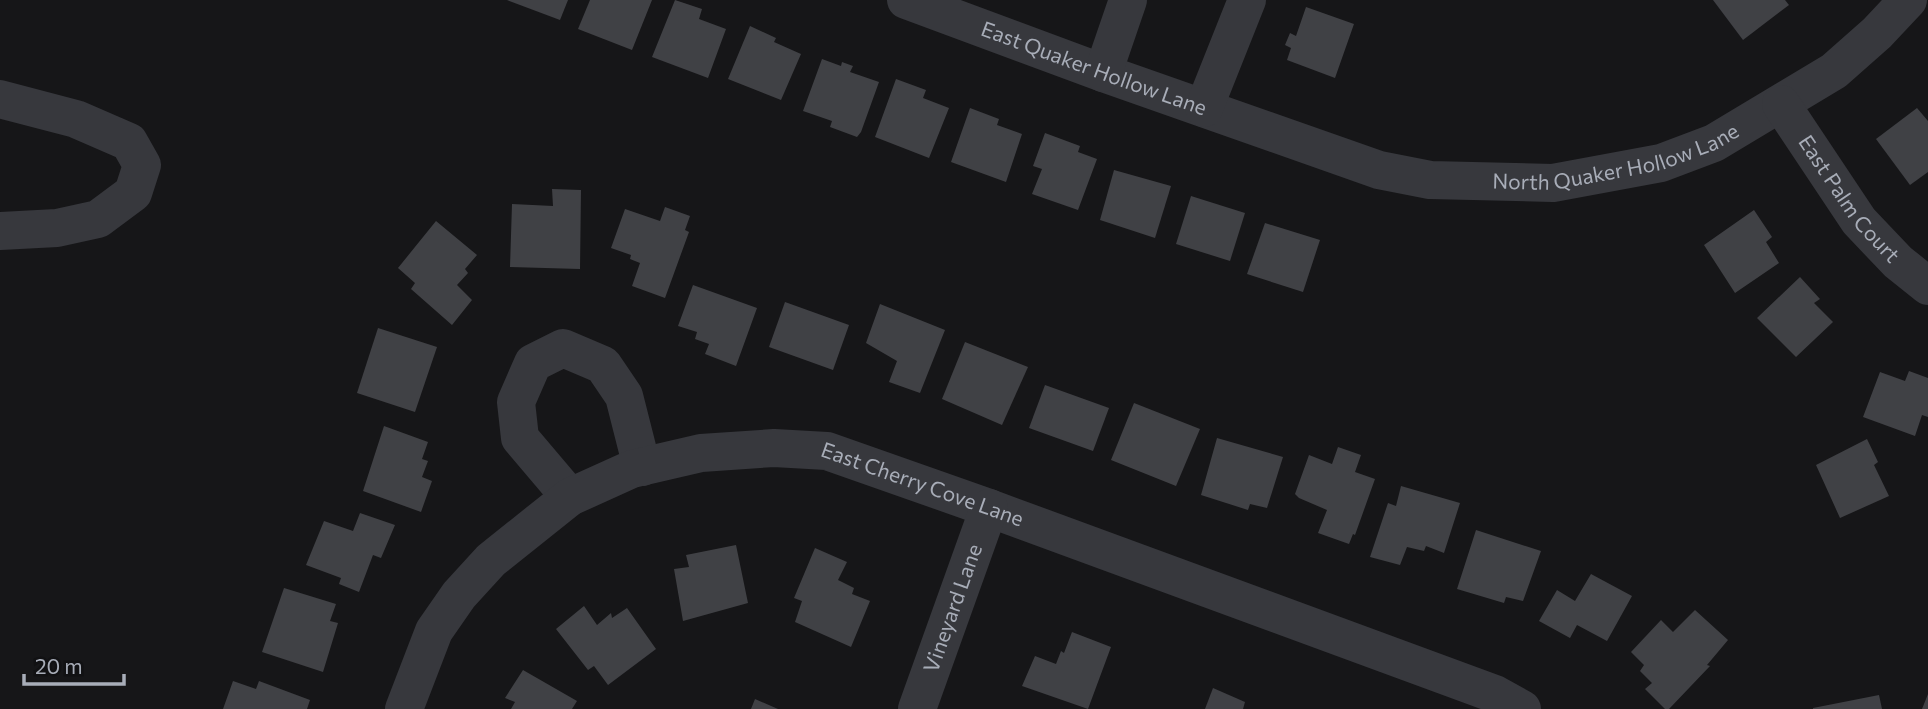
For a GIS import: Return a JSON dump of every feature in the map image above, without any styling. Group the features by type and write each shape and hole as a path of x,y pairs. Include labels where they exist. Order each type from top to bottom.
{"street":[{"name":"East Quaker Hollow Lane","path":"906,0 1103,73 1282,135"},
{"path":"1103,73 1128,0"},
{"path":"1204,108 1247,0"},
{"name":"North Quaker Hollow Lane","path":"1282,135 1379,170 1430,180 1553,183 1661,163 1714,143 1834,71 1877,33 1908,0"},
{"path":"0,99 76,119 129,142 142,165 133,193 98,219 57,228 0,231"},
{"name":"East Palm Court","path":"1781,104 1859,221 1898,262 1928,286"},
{"path":"570,497 520,438 516,402 533,363 563,348 603,365 624,396 642,467"},
{"name":"East Cherry Cove Lane","path":"404,709 434,631 459,595 491,560 570,497 632,469 701,453 774,448 827,451 1495,694 1522,709"},
{"name":"Vineyard Lane","path":"917,709 989,508"}],"building":[{"path":"507,0 568,0 560,20"},
{"path":"590,0 652,0 632,50 578,29"},
{"path":"675,0 702,9 699,19 726,29 708,78 652,57"},
{"path":"1713,0 1785,0 1789,5 1743,40"},
{"path":"1306,7 1354,24 1335,78 1287,60 1291,48 1285,45 1290,33 1296,36"},
{"path":"750,26 776,38 774,42 801,54 781,100 728,79"},
{"path":"822,59 841,66 842,62 853,66 850,72 879,82 857,137 830,127 832,121 803,111"},
{"path":"896,79 926,90 923,98 949,108 929,158 875,137"},
{"path":"970,108 999,119 997,125 1022,134 1006,182 951,162"},
{"path":"1917,108 1928,121 1928,172 1910,185 1876,139"},
{"path":"1045,133 1080,146 1078,152 1097,159 1078,210 1032,194 1042,169 1033,166"},
{"path":"1114,170 1171,186 1155,238 1100,220"},
{"path":"552,189 581,190 580,269 510,267 512,204 553,206"},
{"path":"1191,196 1245,213 1230,261 1176,244"},
{"path":"665,207 690,216 685,230 689,232 665,298 632,286 640,263 630,259 631,255 611,248 625,209 660,221"},
{"path":"1754,210 1772,237 1766,242 1779,263 1735,293 1704,245"},
{"path":"436,221 477,255 465,269 468,273 457,285 472,300 452,325 411,289 415,283 398,268"},
{"path":"1265,223 1320,240 1303,292 1247,274"},
{"path":"1800,277 1820,299 1814,303 1833,322 1796,357 1757,318"},
{"path":"693,285 757,308 736,366 705,354 709,344 695,339 697,332 678,326"},
{"path":"785,302 849,325 833,370 769,347"},
{"path":"880,304 945,330 920,393 889,382 897,361 866,343"},
{"path":"378,328 437,347 415,412 357,393"},
{"path":"965,342 1028,367 1002,425 942,399"},
{"path":"1909,371 1928,378 1928,417 1922,415 1915,436 1863,417 1880,372 1905,381"},
{"path":"1045,385 1109,408 1093,451 1029,428"},
{"path":"1134,403 1200,429 1176,486 1111,460"},
{"path":"384,426 428,442 422,459 428,461 422,477 432,481 421,512 363,491"},
{"path":"1217,438 1283,457 1267,508 1250,504 1248,510 1201,495"},
{"path":"1867,439 1878,462 1874,465 1889,496 1840,518 1816,465"},
{"path":"1338,447 1361,455 1355,472 1375,479 1355,535 1353,534 1349,544 1318,533 1327,510 1295,494 1309,455 1332,464"},
{"path":"1401,486 1460,503 1444,553 1426,546 1424,551 1407,547 1400,565 1370,557 1388,503 1396,506"},
{"path":"360,513 395,525 381,558 373,555 359,592 339,584 341,578 306,565 324,521 353,531"},
{"path":"1476,530 1541,551 1523,601 1506,597 1504,603 1457,589"},
{"path":"736,545 748,603 683,621 674,569 689,567 686,555"},
{"path":"815,548 847,562 838,580 854,588 852,594 870,601 851,647 795,622 802,601 794,598"},
{"path":"1591,574 1632,596 1607,641 1577,625 1570,638 1539,621 1557,590 1575,601"},
{"path":"284,588 336,604 330,621 338,623 323,672 262,652"},
{"path":"584,606 597,625 611,613 612,618 627,608 656,649 608,685 594,666 588,670 556,629"},
{"path":"1695,610 1728,640 1707,665 1710,666 1669,709 1665,709 1645,689 1652,683 1640,671 1644,665 1631,652 1661,620 1673,632"},
{"path":"1072,632 1111,647 1088,709 1022,686 1035,656 1056,664 1061,651 1064,653"},
{"path":"523,670 577,701 572,709 511,709 515,702 505,698"},
{"path":"233,681 256,689 259,681 310,700 307,709 223,709"},
{"path":"1213,688 1245,702 1243,709 1205,709"},
{"path":"1928,694 1928,709 1922,709"},
{"path":"1879,695 1882,709 1813,709 1813,708"},
{"path":"755,699 778,709 751,709"}]}
